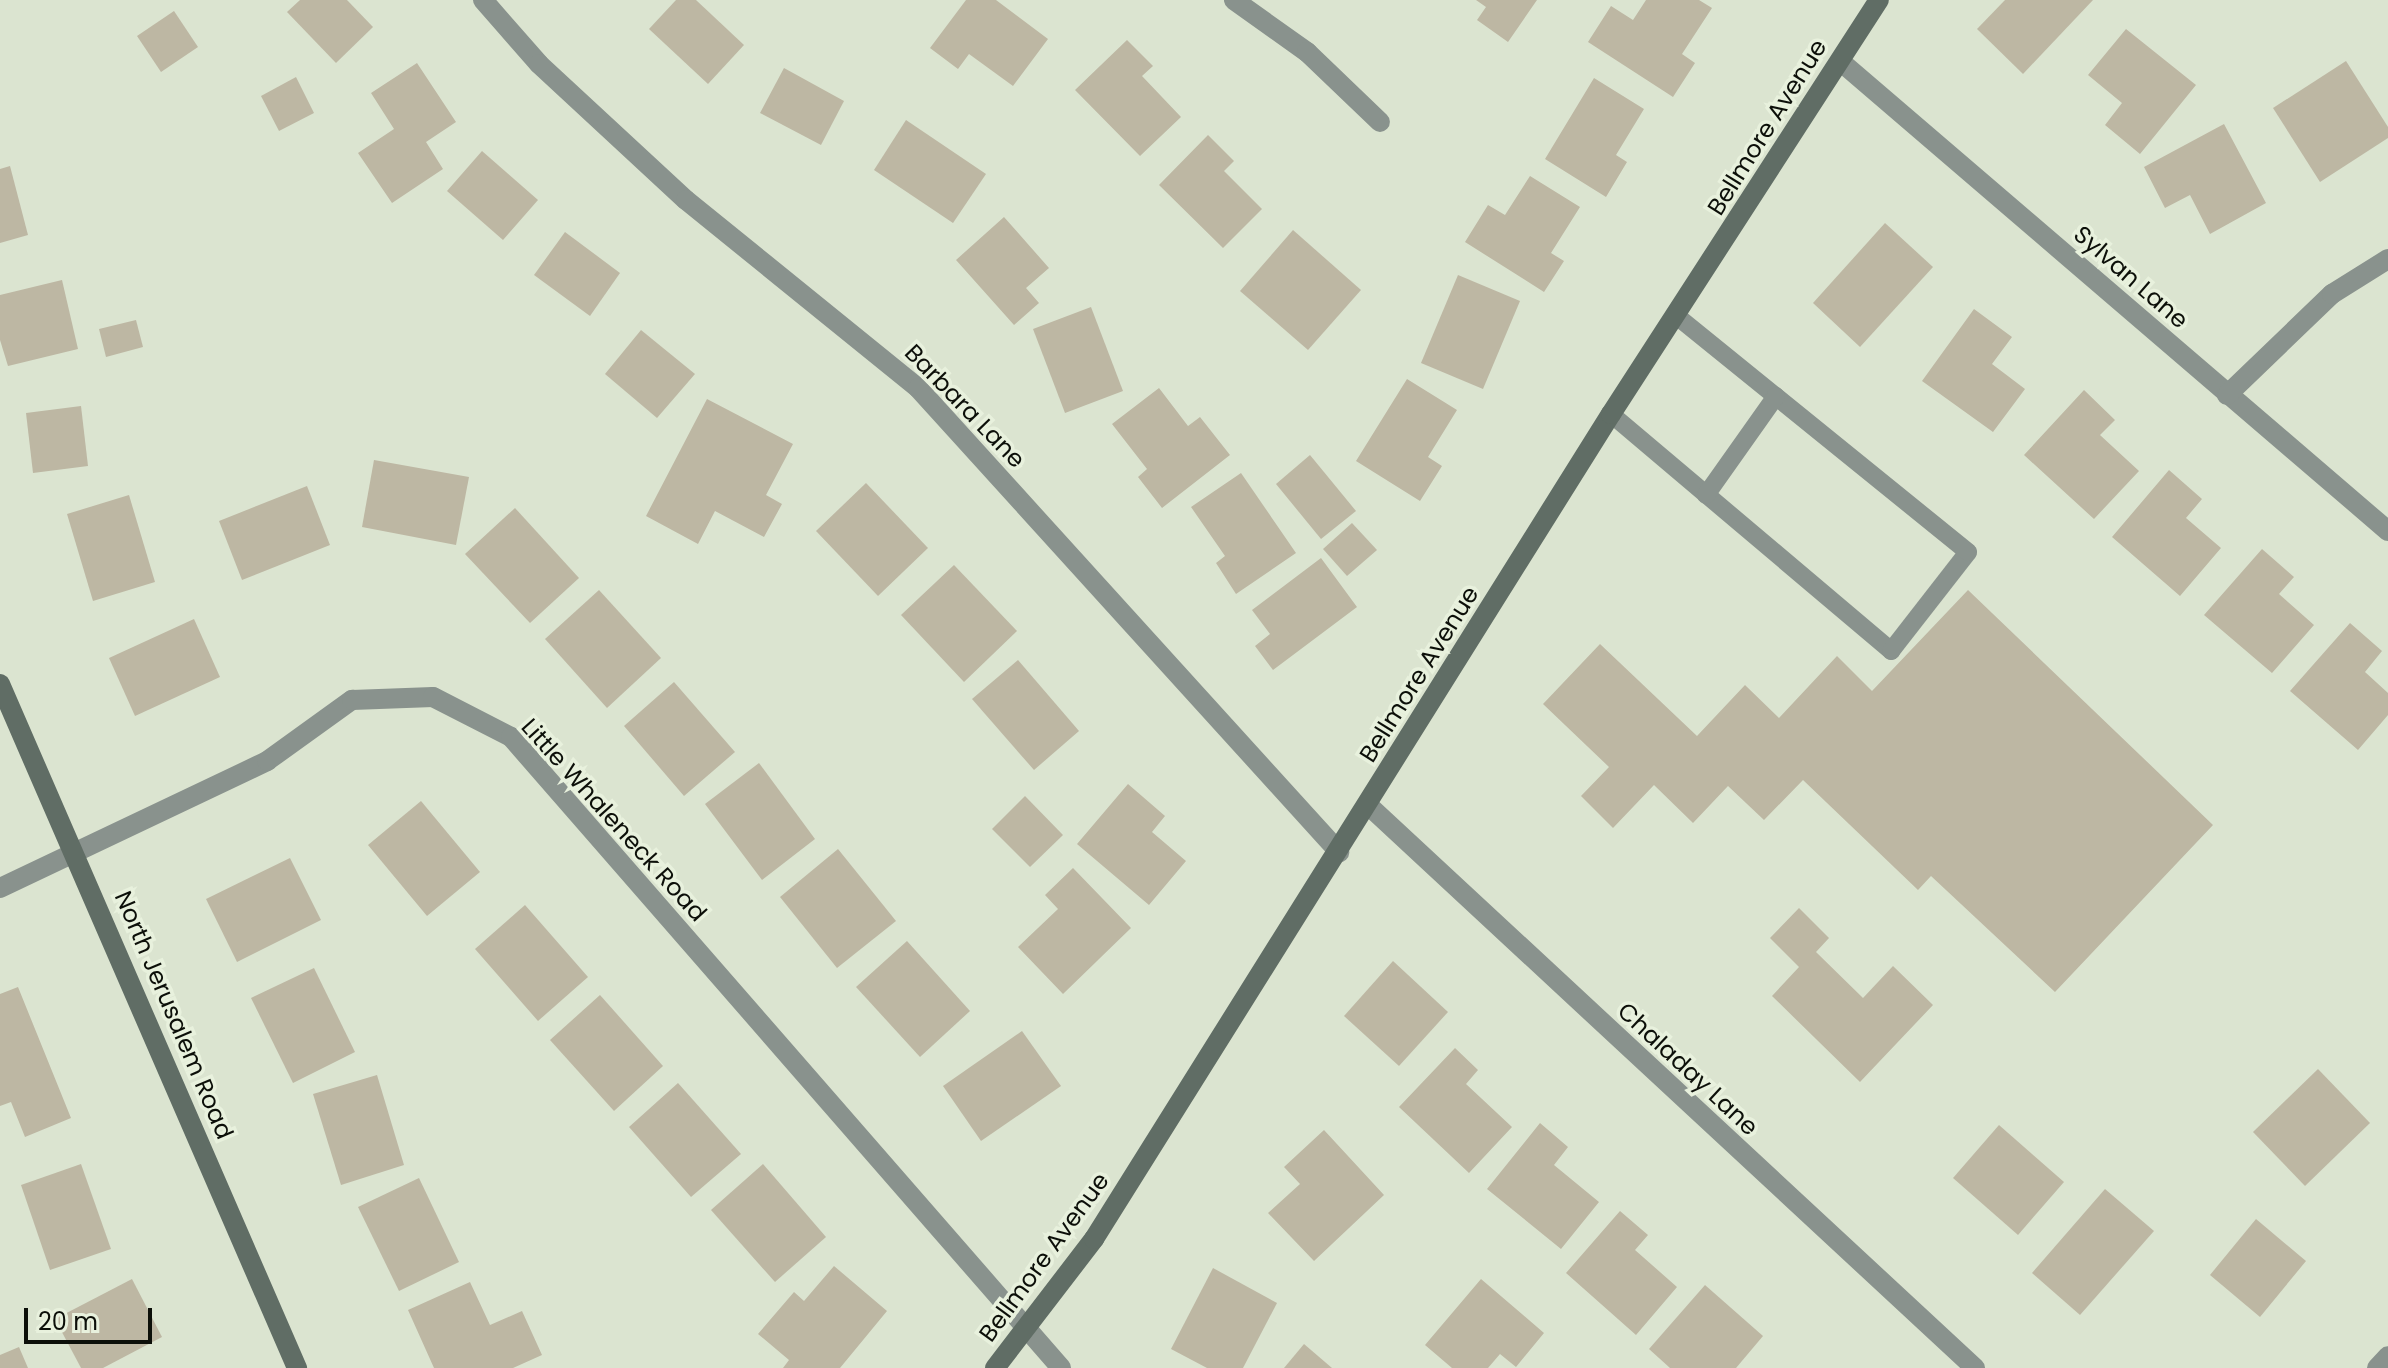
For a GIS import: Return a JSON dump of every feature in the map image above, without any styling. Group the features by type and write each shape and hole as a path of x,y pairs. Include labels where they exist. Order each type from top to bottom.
{"main road":[{"name":"Bellmore Avenue","path":"995,1368 1094,1239 1611,414 1678,317 1879,0"},
{"name":"North Jerusalem Road","path":"0,684 77,854 297,1368"}],"street":[{"name":"Barbara Lane","path":"483,0 539,64 686,200 918,388 1339,852"},
{"path":"1234,0 1307,52 1380,122"},
{"name":"Sylvan Lane","path":"1840,61 2388,531"},
{"path":"2227,395 2332,294 2388,259"},
{"name":"Little Whaleneck Road","path":"0,888 267,761 352,700 433,697 511,737 1061,1368"},
{"name":"Chaladay Lane","path":"1368,805 1975,1368"},
{"path":"2377,1368 2388,1356"}],"lane":[{"path":"1611,414 1891,651 1968,552 1678,317"},
{"path":"1706,495 1776,396"}],"building":[{"path":"300,0 347,0 373,27 336,63 287,12"},
{"path":"676,0 696,0 744,45 708,84 649,29"},
{"path":"966,0 996,0 1048,39 1013,86 969,54 958,69 930,48"},
{"path":"1476,0 1537,0 1508,42 1477,20 1486,7"},
{"path":"1646,0 1699,0 1712,8 1682,54 1695,63 1673,97 1588,42 1611,6 1633,20"},
{"path":"2005,0 2093,0 2023,74 1977,29"},
{"path":"174,11 198,47 161,72 137,36"},
{"path":"2126,29 2196,85 2140,154 2105,125 2122,103 2088,75"},
{"path":"1127,40 1153,66 1142,76 1181,117 1140,156 1075,90"},
{"path":"2346,61 2388,127 2388,138 2320,182 2273,108"},
{"path":"417,63 456,122 426,142 443,169 392,203 358,153 394,129 371,93"},
{"path":"784,68 844,101 821,145 760,113"},
{"path":"296,77 314,113 279,131 261,96"},
{"path":"1594,78 1644,109 1616,155 1627,162 1606,197 1545,159"},
{"path":"906,120 986,174 953,223 874,170"},
{"path":"2224,124 2266,203 2210,234 2190,195 2165,208 2144,167"},
{"path":"1208,135 1234,161 1224,171 1262,209 1223,248 1159,185"},
{"path":"482,151 538,200 503,240 447,191"},
{"path":"10,166 28,235 0,243 0,169"},
{"path":"1530,176 1580,207 1551,253 1564,261 1544,292 1465,242 1488,205 1505,215"},
{"path":"1004,217 1049,268 1026,288 1039,303 1014,325 956,260"},
{"path":"1885,223 1933,267 1860,347 1813,303"},
{"path":"1293,230 1361,290 1308,350 1240,291"},
{"path":"565,232 620,273 590,316 534,275"},
{"path":"1458,275 1520,301 1483,389 1421,363"},
{"path":"62,280 78,349 8,366 0,340 0,295"},
{"path":"1091,307 1123,391 1065,413 1033,329"},
{"path":"1974,309 2012,337 1992,364 2025,389 1993,432 1922,381"},
{"path":"136,320 143,347 106,357 99,329"},
{"path":"641,330 695,374 657,418 605,374"},
{"path":"1407,379 1457,410 1428,457 1442,466 1420,501 1356,461"},
{"path":"1159,388 1188,426 1200,417 1230,455 1162,508 1138,477 1147,469 1112,424"},
{"path":"2084,390 2115,420 2100,435 2139,471 2094,519 2024,455"},
{"path":"707,399 793,444 766,495 782,504 764,537 715,511 698,544 646,516"},
{"path":"81,406 88,466 33,473 26,413"},
{"path":"1310,455 1356,511 1321,539 1276,484"},
{"path":"374,460 469,477 456,545 362,527"},
{"path":"2169,470 2202,499 2186,518 2221,548 2180,596 2112,537"},
{"path":"1241,473 1296,553 1236,594 1216,563 1225,556 1191,507"},
{"path":"866,483 928,548 878,596 816,531"},
{"path":"307,486 330,545 242,580 219,521"},
{"path":"129,495 155,582 93,601 67,514"},
{"path":"515,508 579,578 530,623 465,554"},
{"path":"1352,523 1377,550 1347,576 1323,549"},
{"path":"2262,549 2294,577 2279,594 2314,625 2272,673 2204,615"},
{"path":"1321,558 1357,607 1273,670 1255,646 1270,634 1252,610"},
{"path":"954,565 1017,631 964,682 901,615"},
{"path":"599,590 661,658 607,708 545,639"},
{"path":"1968,590 2213,825 2055,992 1931,876 1918,890 1803,780 1764,820 1728,786 1693,823 1654,785 1613,828 1581,796 1609,767 1543,704 1600,644 1697,736 1745,685 1779,718 1837,656 1872,691"},
{"path":"194,619 220,677 135,716 109,658"},
{"path":"2350,623 2382,651 2365,672 2388,693 2388,715 2358,750 2290,691"},
{"path":"1018,660 1079,731 1034,770 972,699"},
{"path":"674,682 735,752 684,796 624,726"},
{"path":"759,763 815,839 762,880 705,804"},
{"path":"1128,784 1165,816 1152,832 1186,861 1149,905 1077,844"},
{"path":"1025,796 1063,835 1030,867 992,829"},
{"path":"421,801 480,872 427,916 368,845"},
{"path":"838,849 896,921 837,968 780,897"},
{"path":"290,858 321,920 237,962 206,899"},
{"path":"1073,868 1131,928 1063,994 1018,947 1058,909 1045,895"},
{"path":"525,905 588,977 538,1021 475,949"},
{"path":"1799,908 1829,938 1816,952 1863,998 1893,966 1933,1005 1860,1082 1772,996 1799,967 1770,938"},
{"path":"907,941 970,1011 920,1057 856,987"},
{"path":"1393,961 1448,1012 1399,1066 1344,1016"},
{"path":"314,968 355,1052 293,1083 251,998"},
{"path":"18,987 71,1118 25,1137 11,1102 0,1106 0,994"},
{"path":"600,995 663,1066 614,1111 550,1040"},
{"path":"1022,1031 1061,1086 981,1141 943,1086"},
{"path":"1455,1048 1478,1070 1466,1084 1512,1127 1469,1173 1399,1107"},
{"path":"2318,1069 2370,1123 2305,1186 2253,1132"},
{"path":"377,1075 404,1165 341,1185 313,1094"},
{"path":"678,1083 741,1154 691,1197 629,1127"},
{"path":"1540,1123 1568,1147 1554,1165 1599,1202 1561,1249 1487,1189"},
{"path":"1999,1125 2064,1182 2018,1235 1953,1178"},
{"path":"1324,1130 1384,1195 1314,1261 1268,1213 1300,1184 1284,1167"},
{"path":"81,1164 111,1249 50,1270 21,1185"},
{"path":"763,1164 826,1237 775,1282 711,1210"},
{"path":"419,1178 459,1262 399,1291 358,1207"},
{"path":"2105,1189 2154,1231 2080,1315 2032,1273"},
{"path":"1620,1211 1648,1235 1635,1250 1677,1287 1636,1335 1566,1273"},
{"path":"2256,1219 2306,1261 2260,1317 2210,1275"},
{"path":"834,1266 887,1311 840,1368 783,1368 789,1360 758,1334 794,1292 804,1301"},
{"path":"1213,1268 1277,1303 1243,1368 1207,1368 1171,1349"},
{"path":"132,1279 162,1337 103,1368 81,1368 55,1319"},
{"path":"1481,1279 1544,1333 1516,1367 1500,1354 1488,1368 1452,1368 1425,1345"},
{"path":"470,1282 490,1325 522,1311 542,1355 513,1368 434,1368 408,1310"},
{"path":"1705,1285 1763,1336 1736,1368 1670,1368 1649,1349"},
{"path":"1304,1344 1332,1368 1284,1368"},
{"path":"19,1347 28,1368 0,1368 0,1355"}]}
